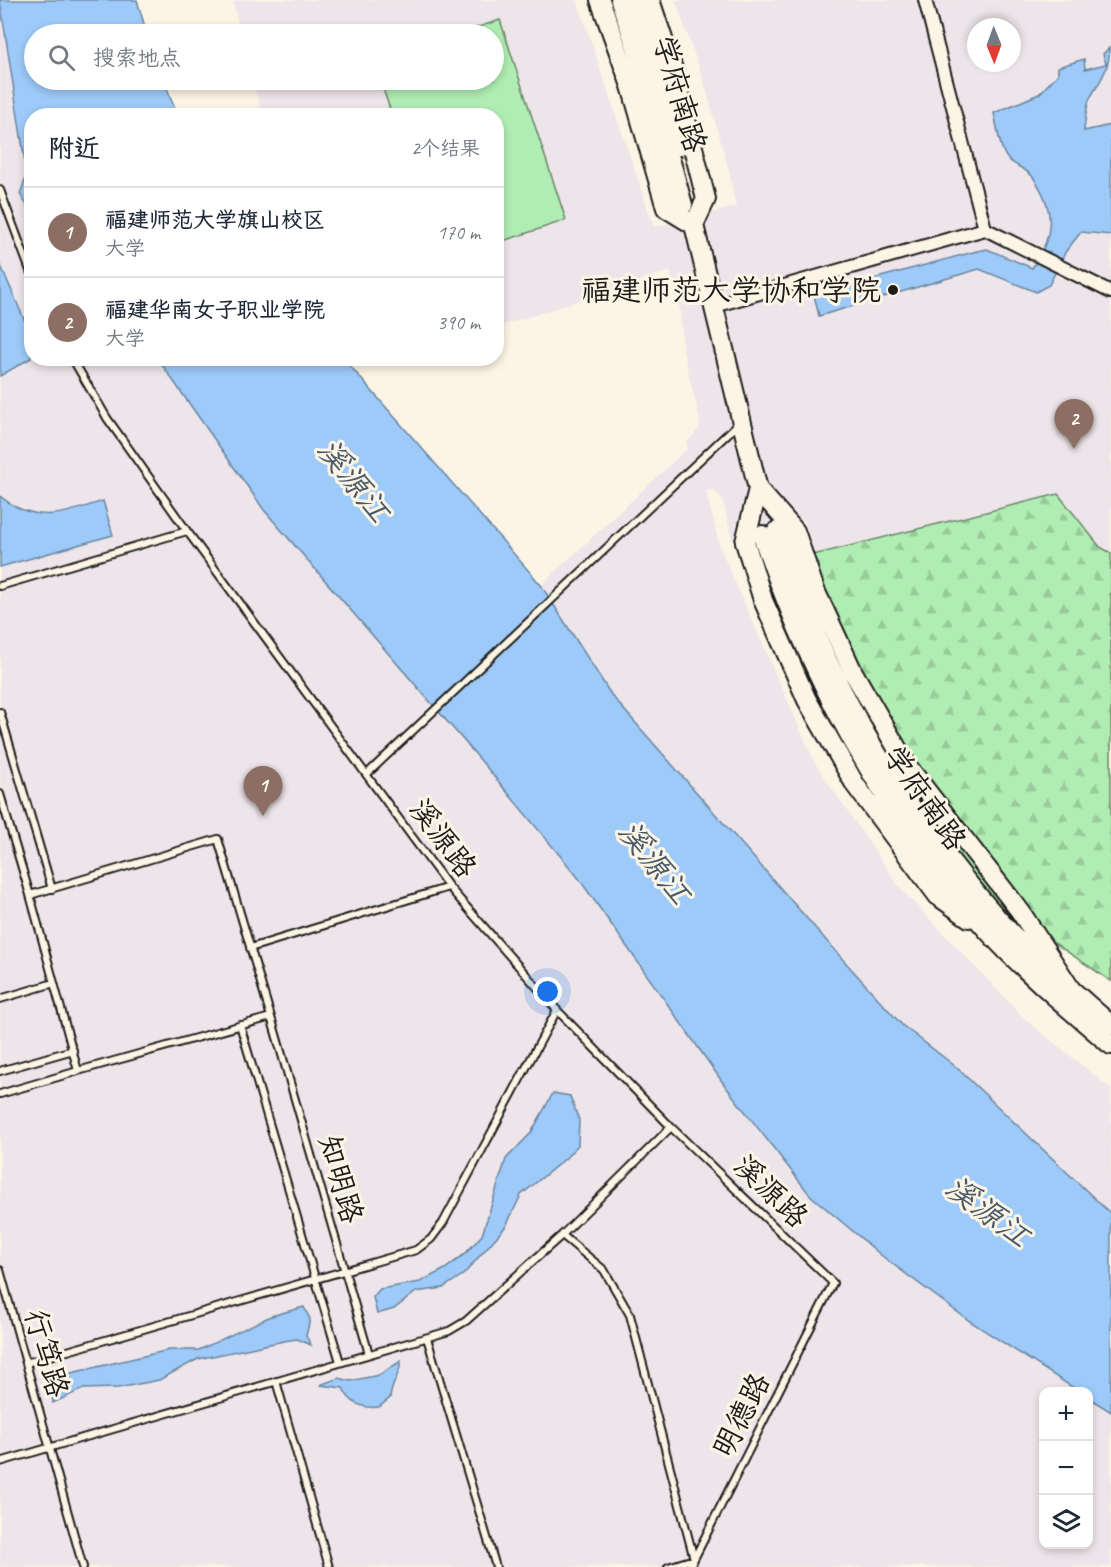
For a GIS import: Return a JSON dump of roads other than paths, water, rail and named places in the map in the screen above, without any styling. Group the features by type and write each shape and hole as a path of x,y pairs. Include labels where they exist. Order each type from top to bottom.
{"main road":[{"path":"600,0 632,86 666,208 694,225"},
{"name":"学府南路","path":"620,0 689,204 662,78 635,0"},
{"path":"650,0 674,72 706,199 694,225 758,489 745,542 763,600 807,700 856,786 938,896 988,931"},
{"path":"758,489 795,531 815,590 853,672 908,767 1020,911 1072,991"},
{"name":"学府南路","path":"1111,1025 1072,991 999,920 884,770 836,682 769,533 784,600 823,688 872,776 928,857 988,931 1061,1002 1111,1045"}],"street":[{"path":"925,0 986,229"},
{"path":"714,306 986,229 1111,292"}],"lane":[{"path":"0,190 24,254"},
{"name":"溪源路","path":"77,366 107,418 187,531 449,887 558,1010 671,1127 833,1283"},
{"path":"367,774 418,723 742,421"},
{"path":"0,586 187,531"},
{"path":"0,712 52,889 30,895"},
{"path":"0,747 9,744"},
{"path":"0,794 78,1071"},
{"name":"知明路","path":"52,889 218,839 369,1354"},
{"path":"250,948 449,887"},
{"path":"0,999 54,983"},
{"path":"26,1363 416,1250 431,1239 443,1222 558,1010"},
{"path":"0,1094 271,1017"},
{"name":"知明路","path":"240,1025 340,1362"},
{"path":"0,1071 73,1050"},
{"path":"0,1462 427,1338 466,1321 562,1235 671,1127"},
{"path":"562,1235 604,1270 630,1315 694,1559 668,1567"},
{"name":"行笃路","path":"0,1270 83,1567"},
{"name":"明德路","path":"690,1567 833,1283"},
{"path":"427,1338 496,1567"},
{"path":"276,1381 329,1567"}],"water":[{"path":"0,0 137,0 144,24 24,24 24,90 168,90 174,108 24,108 24,156"},
{"path":"1109,48 1106,68 1090,98 1084,131 1111,125 1111,235 1081,232 1066,251 1049,285 1036,292 979,269 819,316 814,295 977,251 987,249 1032,268 1045,245 1049,212 1046,201 1033,177 1004,154 994,113 1039,94 1058,74 1058,67 1084,59 1085,69 1106,64 1103,54"},
{"path":"24,183 24,201 20,194"},
{"path":"0,264 24,319 24,362 0,376"},
{"name":"溪源江","path":"163,366 350,366 541,585 612,696 846,963 902,1025 955,1066 1111,1214 1111,1412 1093,1401 1093,1387 1072,1387 968,1320 882,1256 810,1195 726,1087 577,876 477,756 264,510"},
{"path":"0,496 13,505 38,514 63,513 103,501 113,535 0,567"},
{"path":"553,1093 570,1096 579,1120 578,1145 566,1158 521,1195 506,1226 464,1274 443,1288 416,1292 394,1309 377,1314 373,1297 380,1289 420,1282 445,1269 466,1253 482,1235 506,1159 531,1133"},
{"path":"304,1307 310,1319 306,1336 311,1345 297,1339 198,1359 159,1380 118,1388 83,1389 53,1403 51,1389 63,1375 169,1350 199,1350 271,1316"},
{"path":"401,1361 390,1398 379,1407 357,1404 349,1398 343,1388 320,1385 339,1378 350,1381 379,1375"}],"place":[{"name":"福建师范大学协和学院","path":"893,290"},
{"name":"福建华南女子职业学院","path":"1074,449"},
{"name":"福建师范大学旗山校区","path":"263,816"}]}
